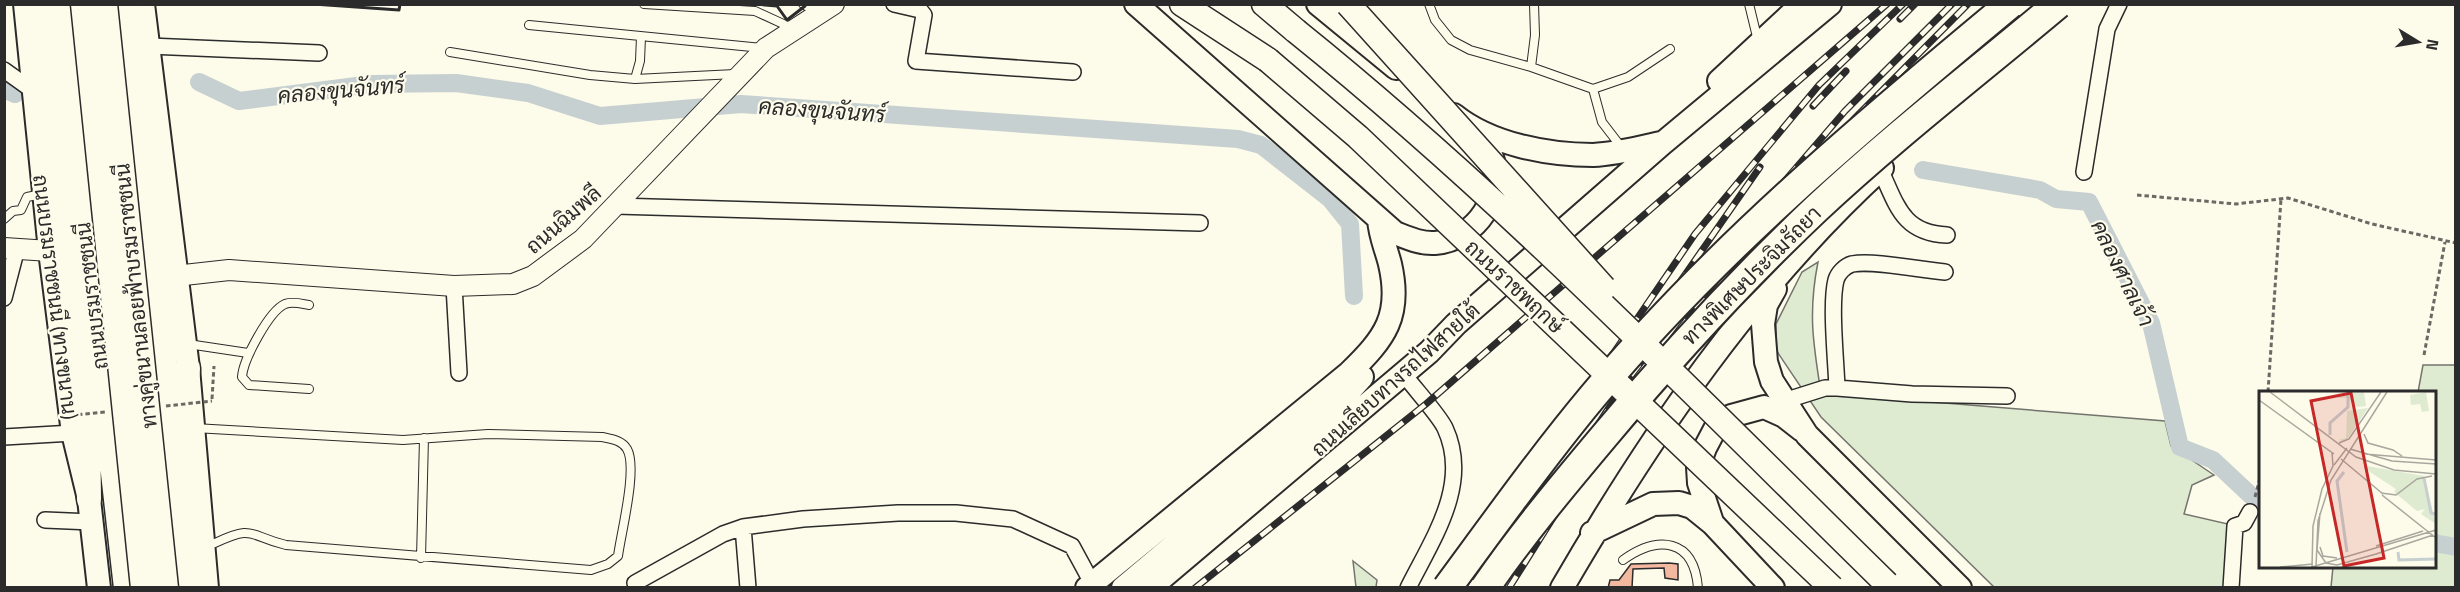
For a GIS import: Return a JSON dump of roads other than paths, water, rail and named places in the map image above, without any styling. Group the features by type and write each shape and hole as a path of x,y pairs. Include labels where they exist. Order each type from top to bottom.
{"highway":[{"name":"ทางพิเศษประจิมรัถยา","path":"1448,588 1594,395 1705,274 1776,204 1897,98 2010,4"},
{"name":"ทางพิเศษประจิมรัถยา","path":"1485,588 1561,488 1677,349 1759,265 1817,208 1890,144 2058,4"}],"main road":[{"name":"ถนนบรมราชชนนี (ทางขนาน)","path":"25,4 43,194 73,433 90,510 99,588"},
{"path":"40,4 88,422 90,510"},
{"name":"ถนนบรมราชชนนี","path":"60,4 126,588"},
{"name":"ทางคู่ขนานลอยฟ้าบรมราชชนนี","path":"82,4 143,588"},
{"name":"ทางคู่ขนานลอยฟ้าบรมราชชนนี","path":"105,4 166,588"},
{"path":"126,4 178,485 185,588"},
{"path":"143,4 188,368 207,588"},
{"path":"1136,4 1395,233 1415,241 1436,243 1456,237 1474,226 1487,209 1495,189 1495,169 1490,152 1470,128 1318,4"},
{"name":"ถนนราชพฤกษ์","path":"1182,4 1268,60 1366,146 1832,588"},
{"path":"1264,4 1385,103 1484,192 1889,586"},
{"path":"1348,4 1577,256 1675,376"},
{"name":"ถนนเลียบทางรถไฟสายใต้","path":"1150,588 1429,352 1456,324 1671,136 1830,4"},
{"path":"1836,210 1860,157 2034,4"},
{"path":"1562,588 1592,533 1681,399 1792,258 1836,210 1880,169 2068,4"},
{"path":"1470,128 1508,142 1561,153 1594,155 1624,151 1671,136 1758,42 1800,5"},
{"name":"ถนนเลียบทางรถไฟสายใต้","path":"1090,585 1349,373 1386,334 1392,312 1394,284 1381,240 1379,219"},
{"path":"1792,258 1766,304 1763,324 1766,362 1772,381 1787,400 1808,435"},
{"path":"1123,588 1324,419 1418,345 1456,324"},
{"path":"1324,419 1375,361 1385,344 1386,334"},
{"path":"178,485 188,368"},
{"path":"1713,524 1699,483 1698,467 1715,429 1731,416 1764,407 1784,416 1808,435 1960,588"},
{"path":"1592,533 1636,511 1666,502 1692,507 1713,524 1773,588"},
{"path":"202,522 215,543 222,588"}],"street":[{"path":"894,4 920,10 924,15 916,61 1073,72"},
{"path":"2084,172 2105,39 2119,4"},
{"name":"ถนนฉิมพลี","path":"175,276 229,270 454,286 513,284 533,276 583,239 766,48 819,8"},
{"path":"149,46 319,53"},
{"path":"4,70 32,90"},
{"path":"1880,169 1910,224 1922,232 1947,235"},
{"path":"616,206 1200,223"},
{"path":"4,298 11,248 50,251"},
{"path":"1837,387 1834,297 1836,279 1841,270 1851,264 1869,264 1945,272"},
{"path":"454,286 459,373"},
{"path":"1403,373 1444,426 1455,461 1448,508 1408,588"},
{"path":"1787,400 1825,388 1837,387 1912,394 2007,396"},
{"path":"4,437 73,433"},
{"path":"45,520 90,510"},
{"path":"2231,588 2235,526 2244,523 2250,512"},
{"path":"635,583 723,534 743,527 803,519 898,513 956,513 1013,519 1072,546 1090,585"},
{"path":"743,527 748,588"}],"lane":[{"path":"644,4 755,11 793,28"},
{"path":"1429,4 1435,20 1451,40 1496,59 1531,67 1593,89 1628,77 1670,49"},
{"path":"1531,67 1535,35 1534,4"},
{"path":"1749,4 1758,42"},
{"path":"529,25 766,48"},
{"path":"635,79 640,61 641,37"},
{"path":"450,52 590,75 635,79 738,78"},
{"path":"1593,89 1602,122 1624,151"},
{"path":"4,219 13,211 21,210 27,197 43,194"},
{"path":"309,305 293,302 278,309 248,353 242,377 246,384 309,389"},
{"path":"184,344 248,353"},
{"path":"193,428 403,440 488,434 602,437 619,441 627,449 631,467 618,556 608,564 591,570 421,558 319,546 286,545 247,531 239,531 215,543"},
{"path":"421,558 424,438"},
{"path":"1623,560 1639,548 1669,544 1682,549 1690,558 1697,573 1698,588"}],"waterway":[{"name":"คลองขุนจันทร์","path":"199,82 239,101 372,84 456,83 528,93 600,116 741,104 1238,139 1261,145 1330,199 1350,224 1354,296"},
{"path":"4,89 15,94"},
{"name":"คลองศาลเจ้า","path":"1923,170 2040,190 2056,199 2089,202 2151,323 2180,447 2213,460 2259,503"},
{"name":"คลองศาลเจ้า","path":"2436,543 2456,547"}],"railway":[{"path":"1195,588 1426,404 1887,4"},
{"path":"1463,588 1496,532 1587,392 1695,234 1819,85 1903,4"},
{"path":"1900,19 1915,4"},
{"path":"1496,588 1511,559 1623,386 1733,241 1845,111 1952,4"},
{"path":"1509,588 1632,392 1741,248 1854,119 1968,4"},
{"path":"1813,106 1846,71"},
{"path":"1477,588 1547,473 1760,167"}]}
